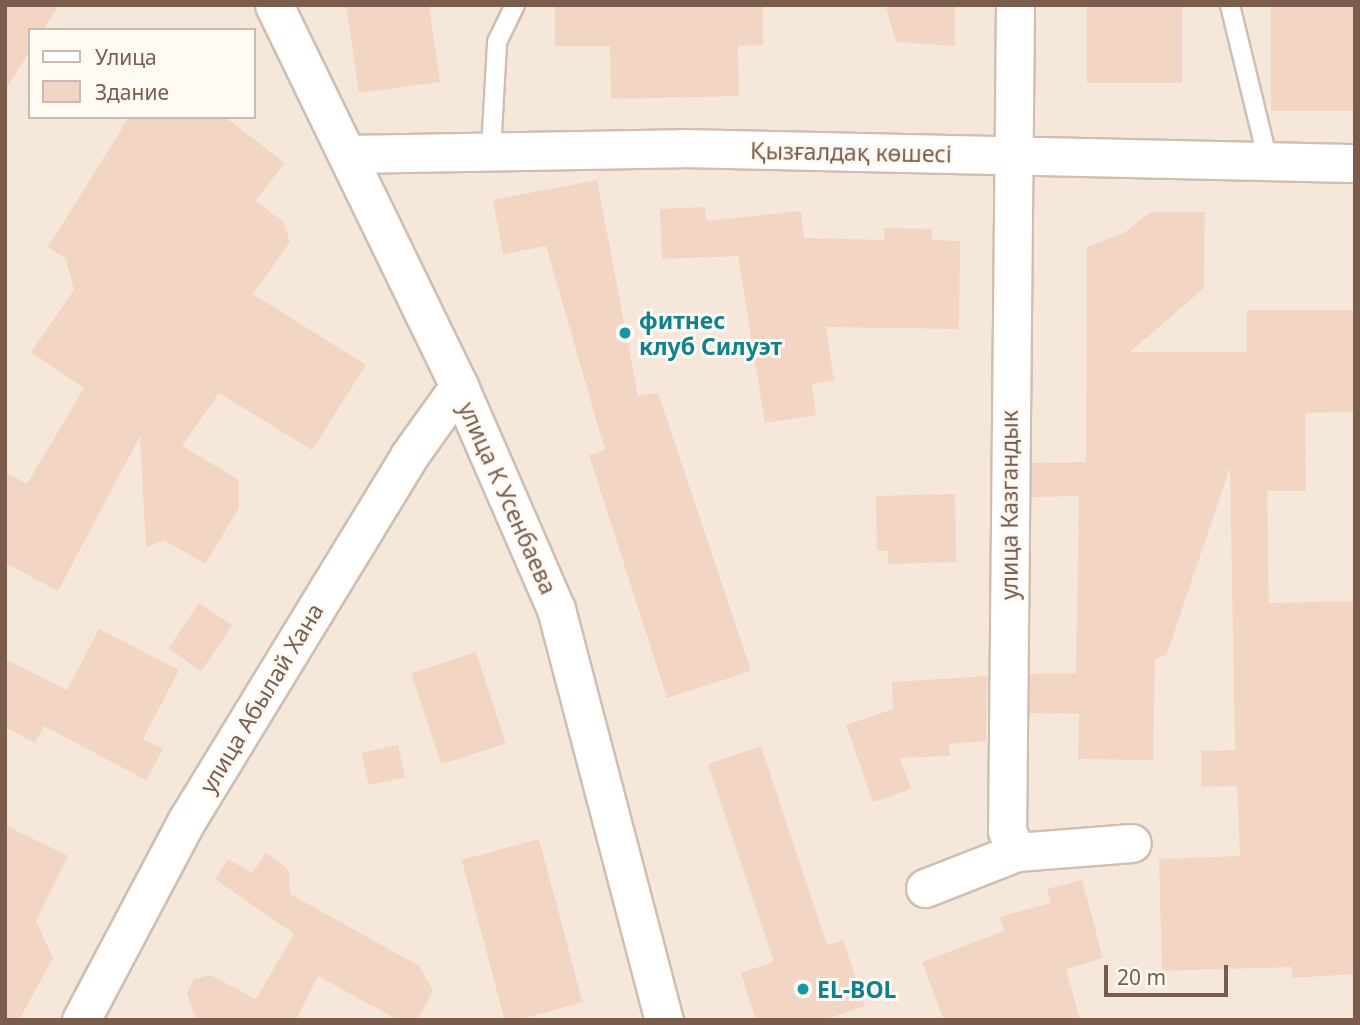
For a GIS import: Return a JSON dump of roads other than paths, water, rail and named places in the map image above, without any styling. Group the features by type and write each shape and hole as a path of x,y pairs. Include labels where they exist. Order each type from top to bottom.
{"street":[{"name":"улица К Усенбаева","path":"274,5 459,386 556,609 664,1020"},
{"name":"улица Казгандык","path":"1015,5 1011,155 1007,831 1017,852"},
{"name":"Қызғалдақ көшесі","path":"348,154 491,151 1011,155 1355,163"},
{"name":"улица Абылай Хана","path":"81,1020 187,820 409,456 459,386"},
{"path":"925,888 1017,852 1132,843"}],"lane":[{"path":"491,151 498,42 515,5"},
{"path":"1230,5 1268,161"}],"place":[{"name":"фитнес клуб Силуэт","path":"625,333"},
{"name":"EL-BOL","path":"803,989"}]}
